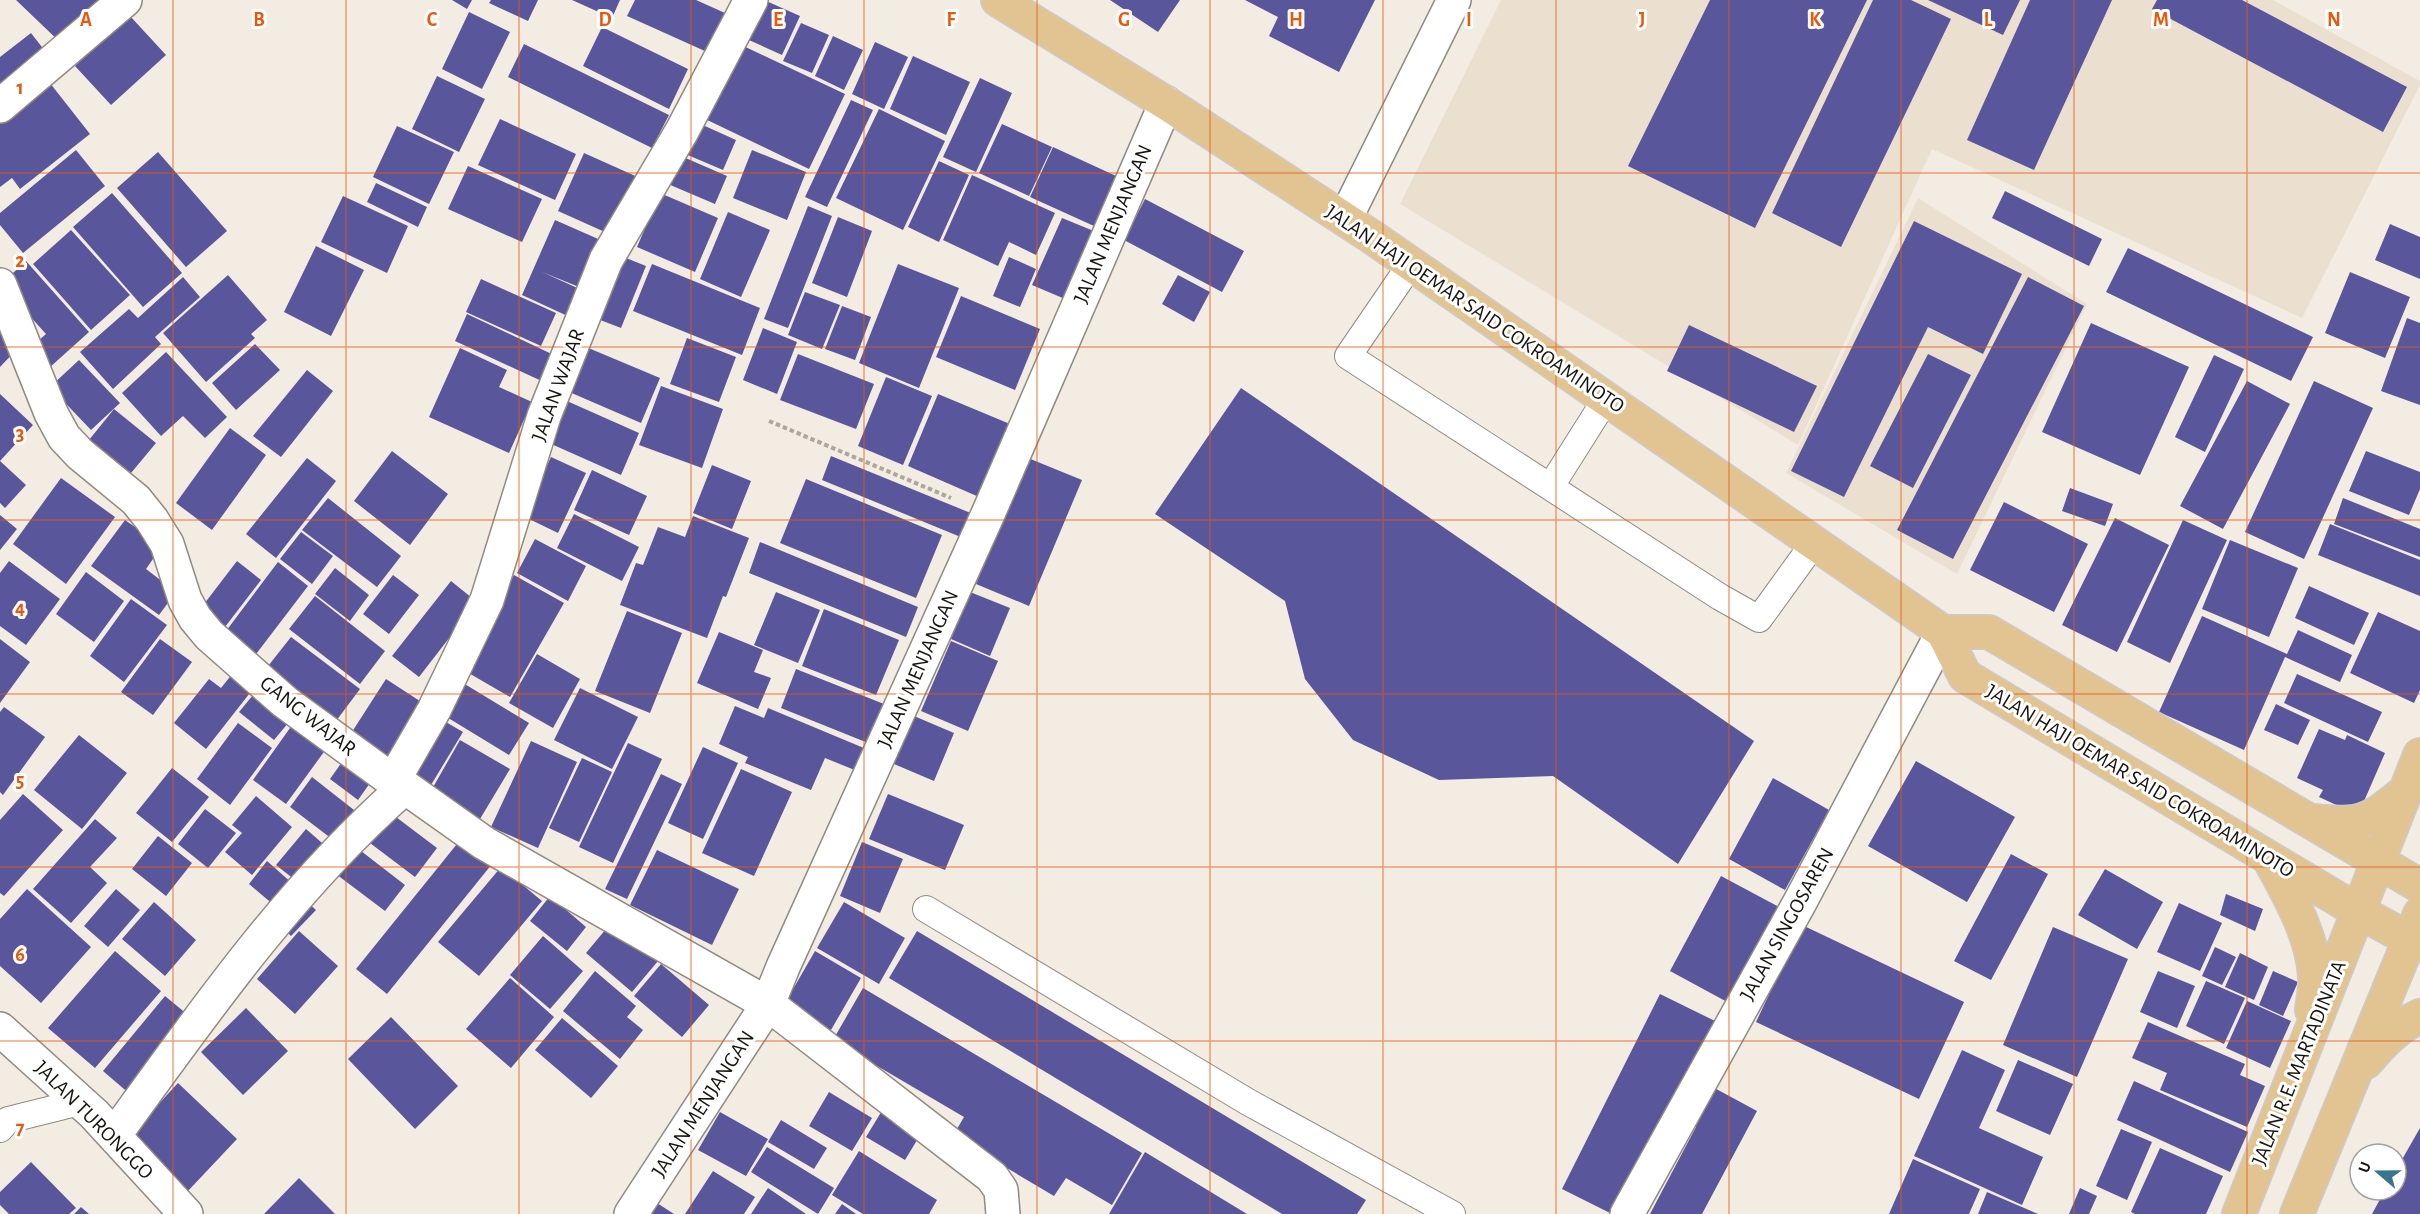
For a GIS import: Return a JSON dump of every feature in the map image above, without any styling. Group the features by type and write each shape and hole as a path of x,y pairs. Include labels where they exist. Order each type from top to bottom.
{"main road":[{"name":"JALAN HAJI OEMAR SAID COKROAMINOTO","path":"998,0 1166,103 1345,219 1943,632 1965,676 2358,911 2416,932"},
{"path":"1943,632 1989,632 2420,886"},
{"path":"2378,863 2420,755"},
{"path":"2313,821 2344,824 2362,822 2377,815 2406,791"},
{"path":"2269,858 2306,936 2315,977 2309,1039"},
{"name":"JALAN R.E. MARTADINATA","path":"2239,1214 2378,863"},
{"path":"2297,1214 2351,1080 2416,932"},
{"path":"2351,1080 2387,1038 2401,1026 2420,1016"}],"street":[{"path":"0,106 125,0"},
{"name":"JALAN WAJAR","path":"114,1136 231,975 334,854 399,784 487,600 544,416 606,260 682,131 751,0"},
{"path":"1345,219 1454,0"},
{"name":"JALAN MENJANGAN","path":"631,1214 768,1004 988,514 1166,103"},
{"name":"GANG WAJAR","path":"0,285 51,412 64,437 80,454 136,500 152,520 167,544 185,600 195,618 209,635 285,702 484,843 768,1004 992,1177 1001,1190 1004,1202 1003,1214"},
{"name":"JALAN SINGOSAREN","path":"1627,1214 1800,902 1943,632"},
{"name":"JALAN TURONGGO","path":"0,1029 94,1114 186,1214"}],"lane":[{"path":"1411,264 1348,356 1720,597 1760,619 1814,543"},
{"path":"1551,486 1606,399"},
{"path":"926,909 1248,1102 1452,1214"},
{"path":"0,1128 8,1120 80,1102"}],"path":[{"path":"769,421 988,514"}],"shaded area":[{"path":"1501,0 2273,0 2420,81 2420,85 2302,318 1932,149 1798,445 1400,204"},
{"path":"1918,198 2087,304 1957,574 1786,473"}],"building":[{"path":"16,0 106,0 63,45"},
{"path":"452,0 472,0 467,9"},
{"path":"491,0 538,0 528,21 489,3"},
{"path":"572,0 620,0 612,18"},
{"path":"635,0 696,0 734,17 716,56 627,16"},
{"path":"764,0 800,16 782,55 740,36"},
{"path":"1110,0 1180,0 1158,32"},
{"path":"1245,0 1375,0 1339,72 1269,36 1278,17"},
{"path":"1710,0 1867,0 1755,228 1628,166"},
{"path":"1873,0 1911,0 1951,19 1841,247 1772,213"},
{"path":"1928,0 2020,0 2003,35"},
{"path":"2030,0 2112,0 2034,170 1967,140"},
{"path":"2157,0 2242,0 2407,87 2383,132 2152,9"},
{"path":"469,12 510,32 482,89 442,69"},
{"path":"130,16 166,55 111,105 75,66"},
{"path":"801,23 829,35 812,73 783,61"},
{"path":"602,27 688,69 669,109 583,66"},
{"path":"31,33 52,60 0,100 0,57"},
{"path":"833,36 863,50 844,90 815,76"},
{"path":"875,42 908,57 884,109 852,94"},
{"path":"737,43 845,94 809,169 701,117"},
{"path":"524,44 669,115 652,148 508,77"},
{"path":"913,56 970,82 946,135 890,109"},
{"path":"437,76 485,99 459,152 412,129"},
{"path":"46,78 90,134 20,189 12,178 0,187 0,115"},
{"path":"980,78 1012,93 976,172 943,157"},
{"path":"851,100 873,110 827,207 805,197"},
{"path":"879,109 945,141 903,230 836,198"},
{"path":"500,119 576,154 555,200 478,165"},
{"path":"696,122 736,140 723,170 683,153"},
{"path":"1002,124 1052,147 1029,196 979,173"},
{"path":"397,126 454,152 429,204 373,177"},
{"path":"1053,147 1127,181 1105,231 1030,197"},
{"path":"76,150 105,186 23,253 0,225 0,213"},
{"path":"752,150 806,172 787,220 733,198"},
{"path":"158,152 227,231 186,267 117,188"},
{"path":"584,153 642,179 616,237 558,211"},
{"path":"681,156 727,176 715,204 668,184"},
{"path":"939,161 969,175 939,242 908,227"},
{"path":"468,166 542,199 522,242 448,209"},
{"path":"972,175 1055,213 1036,255 1009,242 998,266 943,240"},
{"path":"376,183 427,207 418,227 367,202"},
{"path":"2005,191 2102,239 2089,266 1992,218"},
{"path":"112,193 182,273 143,307 73,227"},
{"path":"660,193 718,218 695,272 637,247"},
{"path":"343,196 408,226 387,273 321,242"},
{"path":"1145,199 1244,251 1222,292 1124,240"},
{"path":"808,206 832,216 788,328 764,319"},
{"path":"728,212 770,230 741,297 700,279"},
{"path":"838,217 872,231 847,297 812,283"},
{"path":"1062,218 1101,234 1072,302 1032,285"},
{"path":"555,220 605,242 584,289 542,272 584,291 572,318 522,295"},
{"path":"1914,221 2022,274 1983,354 1928,327 1844,497 1791,471"},
{"path":"2390,224 2420,237 2420,279 2375,260"},
{"path":"71,230 130,295 91,330 33,264"},
{"path":"316,246 364,270 331,336 284,312"},
{"path":"2128,248 2313,337 2291,381 2106,292"},
{"path":"621,256 646,266 621,328 595,318"},
{"path":"1009,257 1036,269 1020,307 993,296"},
{"path":"26,261 89,332 49,368 31,347 46,334 1,284"},
{"path":"652,264 760,308 742,355 633,311"},
{"path":"898,264 959,288 919,388 859,363"},
{"path":"2350,272 2410,297 2385,358 2325,333"},
{"path":"228,275 267,320 251,334 255,338 206,382 163,333"},
{"path":"1178,275 1210,292 1194,322 1162,304"},
{"path":"183,277 200,297 155,337 161,344 113,389 80,352 129,309 138,318"},
{"path":"2028,277 2084,306 1953,559 1897,530"},
{"path":"481,279 556,313 541,346 466,312"},
{"path":"805,292 840,305 822,349 788,335"},
{"path":"961,296 1040,329 1015,390 936,357"},
{"path":"842,306 871,317 855,360 825,349"},
{"path":"467,314 558,357 546,383 455,341"},
{"path":"2407,318 2420,323 2420,405 2381,391"},
{"path":"2091,323 2189,367 2140,475 2042,432"},
{"path":"1689,325 1817,386 1794,432 1667,371"},
{"path":"763,328 797,342 777,394 743,380"},
{"path":"0,331 18,348 0,367"},
{"path":"687,338 736,357 719,402 670,384"},
{"path":"255,344 280,370 236,410 212,383"},
{"path":"586,347 660,378 641,423 567,391"},
{"path":"460,348 507,370 499,387 532,402 509,453 429,417"},
{"path":"166,352 227,417 205,438 183,416 161,436 122,393"},
{"path":"798,354 874,384 856,429 780,400"},
{"path":"1928,354 1971,375 1913,488 1870,466"},
{"path":"2214,355 2244,369 2205,452 2175,437"},
{"path":"79,360 120,403 91,430 50,387"},
{"path":"307,370 333,391 281,457 253,436"},
{"path":"886,377 932,396 903,465 858,446"},
{"path":"2247,381 2290,404 2223,529 2180,506"},
{"path":"2314,381 2373,408 2304,559 2245,532"},
{"path":"661,386 723,409 702,468 639,445"},
{"path":"1241,388 1754,741 1678,864 1553,776 1439,780 1353,740 1305,679 1285,601 1155,514"},
{"path":"0,394 33,425 0,461"},
{"path":"938,394 1010,424 979,497 908,466"},
{"path":"567,401 639,433 621,475 549,443"},
{"path":"114,409 156,443 131,473 89,440"},
{"path":"230,428 266,455 212,530 176,503"},
{"path":"392,451 448,494 410,545 354,501"},
{"path":"2366,451 2420,472 2420,489 2409,515 2349,491"},
{"path":"831,456 978,516 968,540 822,480"},
{"path":"551,457 586,473 558,533 523,516"},
{"path":"307,458 336,481 276,558 246,534"},
{"path":"1028,458 1082,480 1029,606 976,584"},
{"path":"0,461 26,485 5,508 0,503"},
{"path":"712,465 751,481 732,529 693,513"},
{"path":"592,470 647,496 629,535 574,510"},
{"path":"61,478 115,517 66,584 13,544"},
{"path":"806,479 942,535 916,598 780,543"},
{"path":"2070,488 2113,504 2105,526 2062,511"},
{"path":"328,498 401,556 377,587 302,530"},
{"path":"2343,498 2420,529 2420,557 2334,524"},
{"path":"2004,502 2088,544 2054,612 1970,570"},
{"path":"574,514 639,547 622,581 557,548"},
{"path":"0,515 17,529 0,550"},
{"path":"693,516 749,538 707,638 620,605 636,563 643,565 658,527 685,537"},
{"path":"2115,518 2169,545 2117,652 2062,625"},
{"path":"125,520 162,546 146,569 176,592 159,615 91,566"},
{"path":"2183,520 2227,540 2170,663 2127,642"},
{"path":"2330,524 2420,560 2420,596 2318,555"},
{"path":"301,532 333,556 312,584 280,559"},
{"path":"535,539 586,566 568,601 517,573"},
{"path":"2230,540 2298,568 2269,637 2202,609"},
{"path":"760,542 918,607 906,637 749,573"},
{"path":"9,561 60,599 26,645 0,626 0,573"},
{"path":"237,561 261,580 225,627 201,608"},
{"path":"278,562 308,586 250,662 220,639"},
{"path":"335,568 369,595 350,621 315,594"},
{"path":"86,572 124,601 94,642 56,614"},
{"path":"393,575 419,595 389,634 363,614"},
{"path":"514,575 564,603 510,697 460,668"},
{"path":"451,581 477,602 419,677 392,656"},
{"path":"2309,586 2369,613 2354,645 2295,618"},
{"path":"776,592 820,610 798,663 754,645"},
{"path":"970,592 1010,608 990,656 951,639"},
{"path":"315,596 385,651 360,684 289,629"},
{"path":"131,599 167,625 124,682 90,656"},
{"path":"824,609 899,640 876,695 802,666"},
{"path":"627,611 682,633 650,713 595,691"},
{"path":"2378,612 2420,631 2420,690 2414,703 2350,673"},
{"path":"2202,616 2287,654 2298,630 2352,655 2340,682 2285,657 2244,750 2159,712"},
{"path":"719,632 763,650 754,672 771,678 758,709 697,683"},
{"path":"291,637 360,689 330,729 261,675"},
{"path":"0,639 30,662 0,703"},
{"path":"160,639 192,662 153,715 121,692"},
{"path":"951,641 998,661 968,731 921,711"},
{"path":"537,654 580,679 553,728 509,703"},
{"path":"796,669 889,706 873,745 781,708"},
{"path":"233,673 253,689 206,749 174,723 209,679 221,688"},
{"path":"2297,674 2382,712 2368,742 2284,703"},
{"path":"386,679 429,707 393,763 350,735"},
{"path":"463,683 529,723 509,755 445,716"},
{"path":"259,688 294,716 274,740 239,712"},
{"path":"580,688 638,717 612,769 554,740"},
{"path":"2276,704 2310,720 2298,745 2264,730"},
{"path":"735,706 764,718 768,708 871,751 862,773 825,758 811,790 745,763 748,757 719,744"},
{"path":"4,707 45,737 3,795 0,792 0,712"},
{"path":"914,716 954,733 934,781 894,764"},
{"path":"439,718 463,732 428,790 404,775"},
{"path":"295,721 329,745 286,804 253,780"},
{"path":"238,723 272,748 230,805 197,779"},
{"path":"2319,729 2345,740 2347,735 2385,753 2358,815 2319,797 2323,790 2297,778"},
{"path":"79,735 127,773 82,829 34,790"},
{"path":"460,740 510,769 477,824 428,796"},
{"path":"531,741 577,762 538,848 491,827"},
{"path":"628,743 662,759 613,863 579,847"},
{"path":"703,747 738,763 703,839 668,823"},
{"path":"347,755 375,776 358,800 330,779"},
{"path":"582,758 612,772 579,842 549,828"},
{"path":"1916,761 2015,817 1967,902 1868,846"},
{"path":"172,768 209,797 172,842 136,813"},
{"path":"741,769 792,792 754,876 702,853"},
{"path":"661,774 682,784 627,899 605,889"},
{"path":"312,777 354,810 332,839 290,807"},
{"path":"1773,778 1829,810 1785,890 1729,859"},
{"path":"23,794 63,830 4,896 0,893 0,820"},
{"path":"888,794 964,825 945,870 869,839"},
{"path":"256,796 292,827 252,875 225,852 242,833 232,825"},
{"path":"205,809 236,833 208,868 178,844"},
{"path":"388,811 437,848 415,877 366,840"},
{"path":"95,819 117,838 90,867 107,883 71,923 33,889"},
{"path":"306,829 329,849 300,884 276,865"},
{"path":"158,836 192,863 166,896 132,869"},
{"path":"461,839 492,864 387,994 356,969"},
{"path":"862,842 903,859 880,913 840,896"},
{"path":"352,844 405,885 385,911 332,871"},
{"path":"657,850 739,889 712,945 630,905"},
{"path":"2011,854 2048,874 1991,980 1954,961"},
{"path":"267,861 293,884 275,906 249,884"},
{"path":"501,867 542,901 479,976 438,942"},
{"path":"2105,869 2163,902 2137,949 2078,915"},
{"path":"1721,876 1781,908 1729,1003 1670,971"},
{"path":"27,889 91,947 41,1003 0,966 0,919"},
{"path":"116,889 140,910 108,947 84,926"},
{"path":"2226,894 2263,909 2255,931 2220,915"},
{"path":"301,896 316,910 291,936 277,922"},
{"path":"550,896 586,927 567,951 530,921"},
{"path":"154,902 196,940 165,976 122,939"},
{"path":"844,902 905,938 879,984 817,948"},
{"path":"2179,903 2222,923 2200,971 2157,952"},
{"path":"611,923 658,961 632,992 586,953"},
{"path":"1802,925 1964,1002 1919,1099 1756,1022"},
{"path":"2053,927 2128,959 2077,1077 2003,1045"},
{"path":"299,931 338,966 295,1014 257,979"},
{"path":"917,931 1366,1200 1357,1214 1282,1214 889,978"},
{"path":"543,936 583,971 550,1009 510,975"},
{"path":"2215,947 2236,957 2222,985 2202,976"},
{"path":"115,951 161,991 95,1068 48,1028"},
{"path":"815,951 861,978 831,1030 785,1003"},
{"path":"2240,953 2268,967 2254,1000 2225,987"},
{"path":"661,964 709,1005 682,1037 634,996"},
{"path":"595,971 636,1006 627,1017 643,1030 620,1059 563,1011"},
{"path":"2158,971 2195,986 2177,1028 2140,1012"},
{"path":"2273,971 2298,982 2283,1016 2259,1005"},
{"path":"510,978 554,1017 511,1068 466,1029"},
{"path":"2206,981 2245,998 2224,1044 2186,1026"},
{"path":"863,988 1142,1153 1112,1205 1066,1178 1054,1196 953,1136 964,1117 833,1040"},
{"path":"1660,994 1715,1021 1612,1214 1562,1189"},
{"path":"165,996 194,1020 131,1095 103,1071"},
{"path":"2247,1001 2291,1021 2270,1068 2226,1048"},
{"path":"246,1008 288,1051 243,1095 201,1052"},
{"path":"391,1017 458,1086 415,1129 348,1059"},
{"path":"562,1018 618,1066 591,1098 535,1050"},
{"path":"2148,1022 2245,1064 2240,1075 2265,1086 2247,1127 2160,1090 2167,1073 2132,1058"},
{"path":"1962,1050 2005,1070 1979,1128 2043,1157 2022,1205 1914,1156"},
{"path":"2018,1060 2073,1084 2050,1135 1996,1111"},
{"path":"2134,1081 2248,1132 2230,1172 2117,1120"},
{"path":"178,1083 237,1139 187,1192 128,1137"},
{"path":"1707,1084 1757,1111 1702,1214 1650,1214 1696,1127 1690,1118"},
{"path":"829,1092 872,1118 852,1151 809,1126"},
{"path":"883,1109 922,1132 905,1160 866,1137"},
{"path":"720,1112 768,1139 746,1176 698,1150"},
{"path":"781,1120 827,1148 814,1169 768,1142"},
{"path":"2420,1128 2420,1214 2372,1214 2378,1202 2408,1202 2408,1149"},
{"path":"2121,1129 2152,1142 2127,1200 2096,1186"},
{"path":"767,1147 834,1188 818,1214 751,1172"},
{"path":"2160,1148 2223,1176 2206,1214 2135,1214 2131,1212"},
{"path":"859,1151 937,1200 929,1214 863,1214 832,1195"},
{"path":"1145,1152 1247,1214 1109,1214"},
{"path":"1913,1159 1980,1189 1969,1214 1889,1214"},
{"path":"31,1162 76,1208 69,1214 9,1214 0,1205 0,1192"},
{"path":"713,1171 755,1197 744,1214 685,1214"},
{"path":"299,1178 335,1214 264,1214"},
{"path":"768,1188 806,1214 751,1214"},
{"path":"2080,1188 2097,1196 2089,1214 2069,1214"},
{"path":"1987,1192 2038,1214 1978,1214"},
{"path":"657,1203 674,1214 650,1214"},
{"path":"842,1204 856,1214 835,1214"},
{"path":"81,1207 89,1214 74,1214"}]}
